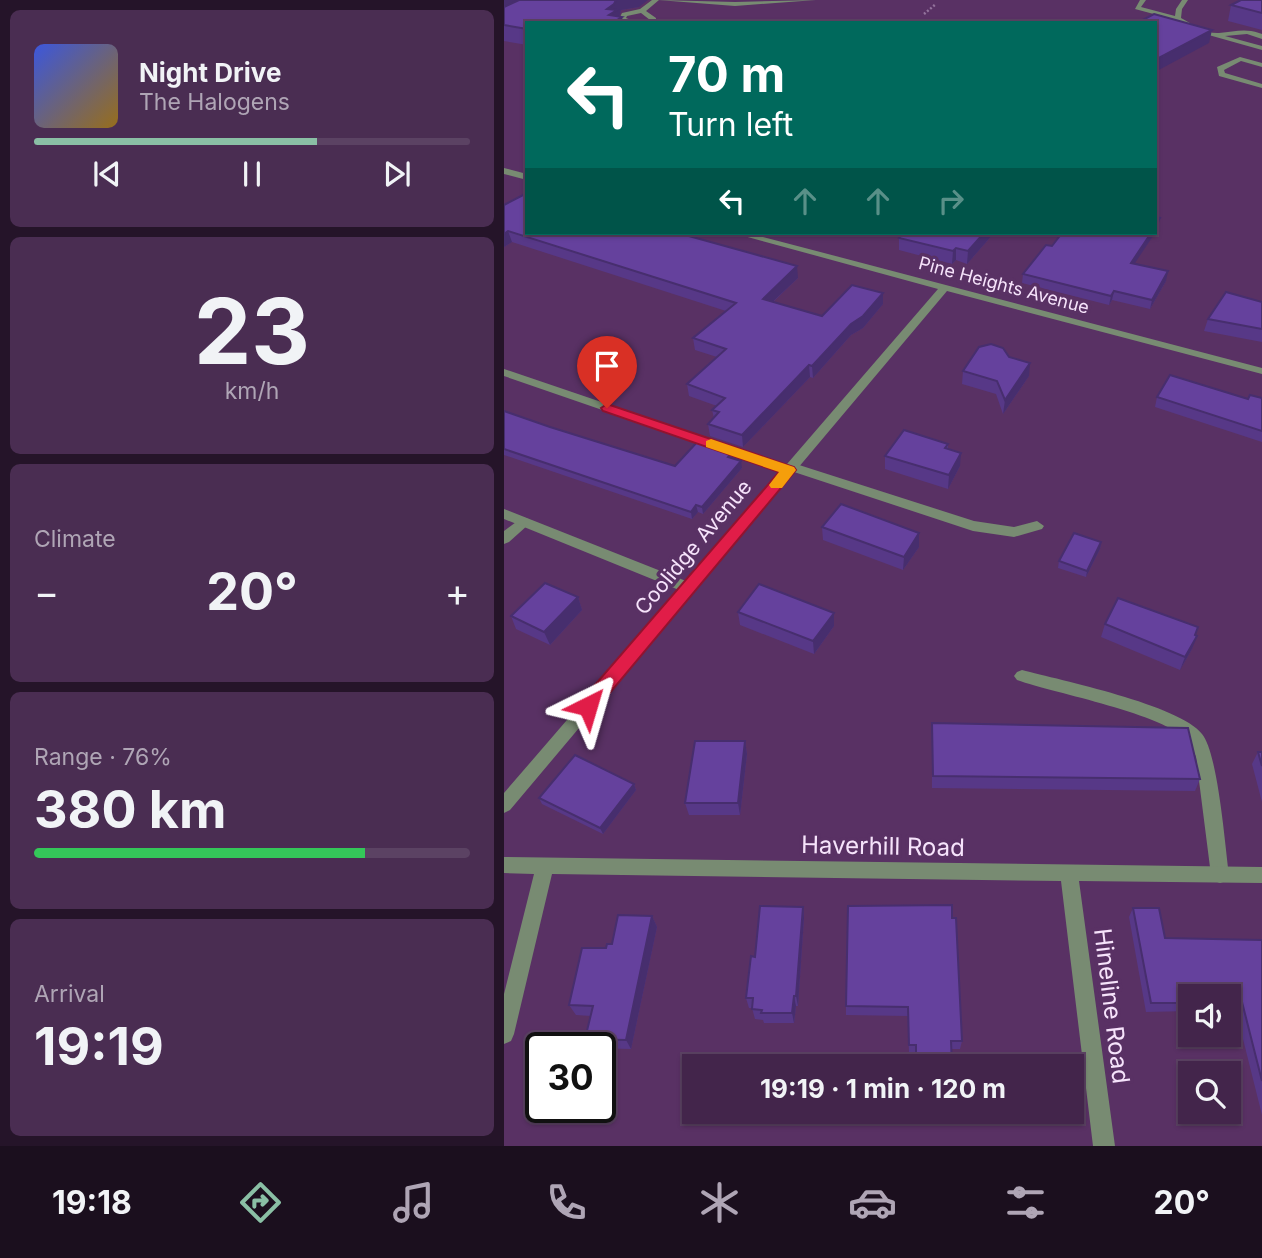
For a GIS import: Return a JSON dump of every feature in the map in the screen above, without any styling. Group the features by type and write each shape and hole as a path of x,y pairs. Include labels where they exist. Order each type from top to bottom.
{"street":[{"path":"629,21 622,19 624,14 642,11 656,0"},
{"path":"661,0 735,4 813,0"},
{"path":"1143,0 1137,8 1178,19 1218,36 1262,47"},
{"path":"1178,19 1179,9 1185,0"},
{"path":"642,11 654,21"},
{"path":"1218,36 1233,31 1262,37"},
{"path":"1262,47 1220,69 1222,74 1262,86"},
{"path":"1240,59 1262,65"},
{"path":"504,171 525,176"},
{"name":"Pine Heights Avenue","path":"746,235 1262,371"},
{"name":"Coolidge Avenue","path":"504,805 945,287"},
{"path":"504,372 790,469 973,526 1014,532 1037,526"},
{"path":"504,514 688,588"},
{"path":"504,539 523,522"},
{"path":"1022,676 1139,708 1177,724 1196,738 1204,757 1220,874"},
{"name":"Haverhill Road","path":"504,865 1262,875"},
{"path":"504,1034 545,866"},
{"name":"Hineline Road","path":"1069,873 1104,1146"}],"path":[{"path":"924,14 936,4"}],"building":[{"path":"519,0 616,0 607,9 617,10 609,15 622,17 615,21 525,21 525,29 504,25 504,7"},
{"path":"1241,0 1262,0 1262,13 1231,5"},
{"path":"1154,14 1212,30 1157,59 1157,21 1141,21"},
{"path":"525,194 525,235 685,235 797,266 763,299 822,316 852,285 883,293 742,435 708,424 719,412 712,410 725,398 687,384 726,349 693,338 736,303 508,231 504,234 504,205"},
{"path":"901,235 982,235 968,251 956,248 953,251 899,238"},
{"path":"1060,235 1150,235 1131,263 1168,271 1152,300 1114,291 1111,296 1023,274 1046,245 1052,246"},
{"path":"1226,292 1262,302 1262,329 1208,319"},
{"path":"991,344 1003,348 1009,357 1030,363 1005,400 997,381 963,371 979,347"},
{"path":"1170,375 1248,399 1250,395 1262,398 1262,431 1157,397"},
{"path":"504,411 675,466 699,440 733,451 728,457 741,461 702,507 696,505 691,512 504,449"},
{"path":"904,430 948,444 945,448 961,453 949,475 885,456"},
{"path":"841,504 919,533 904,557 822,527"},
{"path":"1074,533 1101,542 1087,571 1059,561"},
{"path":"545,583 578,597 544,632 511,616"},
{"path":"759,584 834,613 813,641 738,612"},
{"path":"1118,598 1198,627 1197,636 1185,657 1105,624"},
{"path":"932,723 1188,728 1200,779 933,776"},
{"path":"695,741 745,741 738,803 685,803"},
{"path":"575,755 634,784 600,828 539,798"},
{"path":"952,905 952,918 956,918 962,1041 951,1041 952,1054 916,1054 916,1045 909,1045 908,1007 846,1006 848,906"},
{"path":"760,906 803,907 796,996 792,1013 761,1013 762,1010 752,1009 753,998 746,998 751,956 755,957"},
{"path":"1133,908 1159,908 1165,938 1262,940 1262,1081 1241,1002 1241,984 1178,984 1178,1003 1151,1003"},
{"path":"618,915 652,916 626,1040 616,1040 616,1032 587,1032 593,1006 569,1005 582,948 606,948 607,944 612,944"}],"slow traffic":[{"path":"711,444 789,470 777,485"}],"route":[{"path":"588,706 789,470 607,408"}]}
